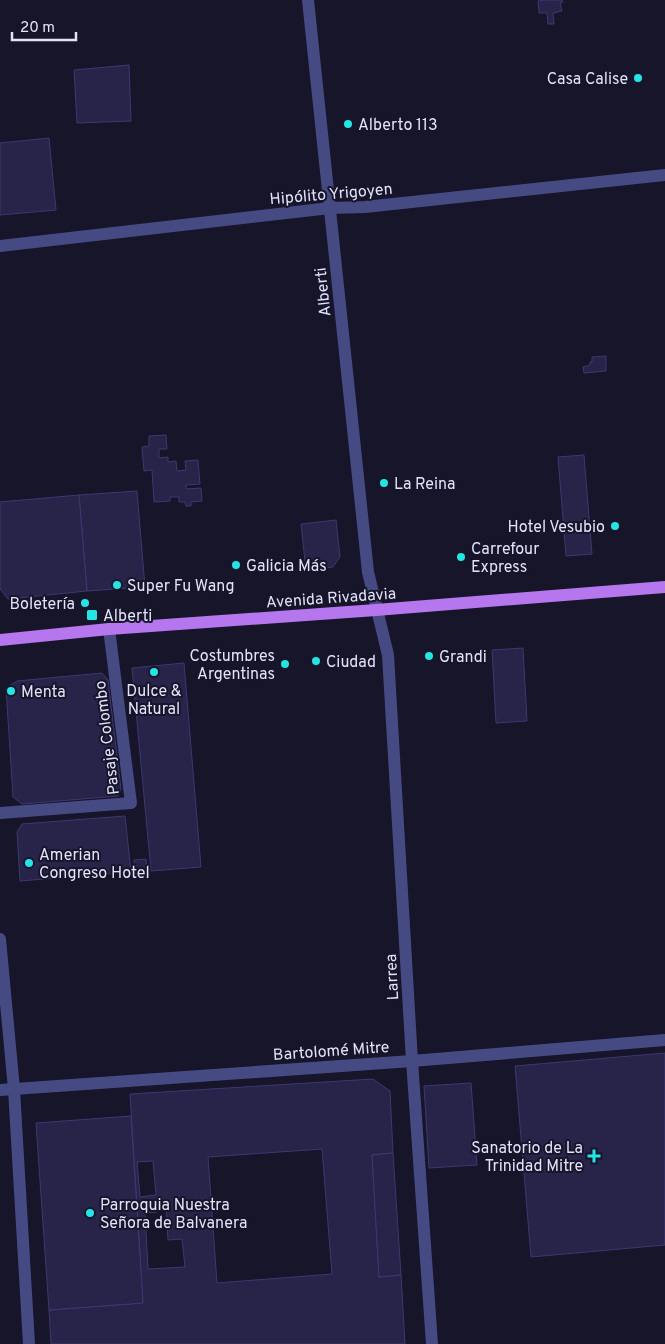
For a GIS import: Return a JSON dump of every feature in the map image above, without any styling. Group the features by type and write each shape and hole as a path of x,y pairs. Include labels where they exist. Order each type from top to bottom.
{"main road":[{"name":"Avenida Rivadavia","path":"0,640 109,629 376,610 665,586"}],"street":[{"name":"Alberti","path":"308,0 368,572 376,610"},
{"name":"Hipólito Yrigoyen","path":"0,246 330,208 365,207 665,175"},
{"name":"Larrea","path":"376,610 388,655 412,1061 432,1344"},
{"name":"Pasaje Colombo","path":"0,814 131,803 109,629"},
{"path":"0,939 14,1089 29,1344"},
{"name":"Bartolomé Mitre","path":"0,1090 412,1061 665,1040"}],"building":[{"path":"562,0 563,2 560,3 562,11 553,13 554,24 548,24 547,13 539,13 538,1"},
{"path":"129,65 131,121 77,123 74,70"},
{"path":"49,138 56,210 0,215 0,143"},
{"path":"606,356 606,371 584,373 583,367 590,365 592,357"},
{"path":"166,435 167,449 159,449 159,458 168,457 168,462 176,461 177,471 186,470 185,461 198,460 200,484 186,485 186,489 201,488 202,501 191,502 191,506 186,506 185,502 179,502 179,497 170,497 170,501 154,502 152,470 144,471 142,447 149,446 149,436"},
{"path":"584,455 592,554 566,556 558,457"},
{"path":"137,491 145,587 87,591 79,495"},
{"path":"79,495 87,591 8,599 0,589 0,502"},
{"path":"336,520 340,557 333,567 306,570 301,524"},
{"path":"523,648 527,721 496,723 492,650"},
{"path":"184,663 201,867 151,871 132,668"},
{"path":"102,673 108,680 121,789 118,796 22,804 13,797 6,688 17,681"},
{"path":"125,816 131,872 20,881 17,832 22,824"},
{"path":"146,859 147,871 134,872 134,860"},
{"name":"Sanatorio de La Trinidad Mitre","path":"665,1053 665,1245 531,1257 515,1066"},
{"path":"373,1079 390,1091 393,1153 372,1155 379,1277 401,1275 405,1344 51,1344 49,1310 143,1303 130,1094","holes":["322,1149 332,1274 217,1283 208,1157","153,1161 156,1195 140,1197 137,1162","156,1204 166,1204 168,1240 182,1239 185,1267 148,1269 145,1213 157,1212"]},
{"path":"471,1083 477,1165 429,1168 424,1086"},
{"name":"Parroquia Nuestra Señora de Balvanera","path":"131,1116 143,1303 49,1310 36,1123"},
{"path":"393,1153 401,1275 379,1277 372,1155"}],"place":[{"name":"Casa Calise","path":"638,78"},
{"name":"Alberto 113","path":"348,124"},
{"name":"La Reina","path":"384,483"},
{"name":"Hotel Vesubio","path":"615,526"},
{"name":"Carrefour Express","path":"461,557"},
{"name":"Galicia Más","path":"236,565"},
{"name":"Super Fu Wang","path":"117,585"},
{"name":"Boletería","path":"85,603"},
{"name":"Alberti","path":"92,615"},
{"name":"Grandi","path":"429,656"},
{"name":"Ciudad","path":"316,661"},
{"name":"Costumbres Argentinas","path":"285,664"},
{"name":"Dulce & Natural","path":"154,672"},
{"name":"Menta","path":"11,691"},
{"name":"Amerian Congreso Hotel","path":"29,863"},
{"name":"Sanatorio de La Trinidad Mitre","path":"594,1156"},
{"name":"Parroquia Nuestra Señora de Balvanera","path":"90,1213"}]}
